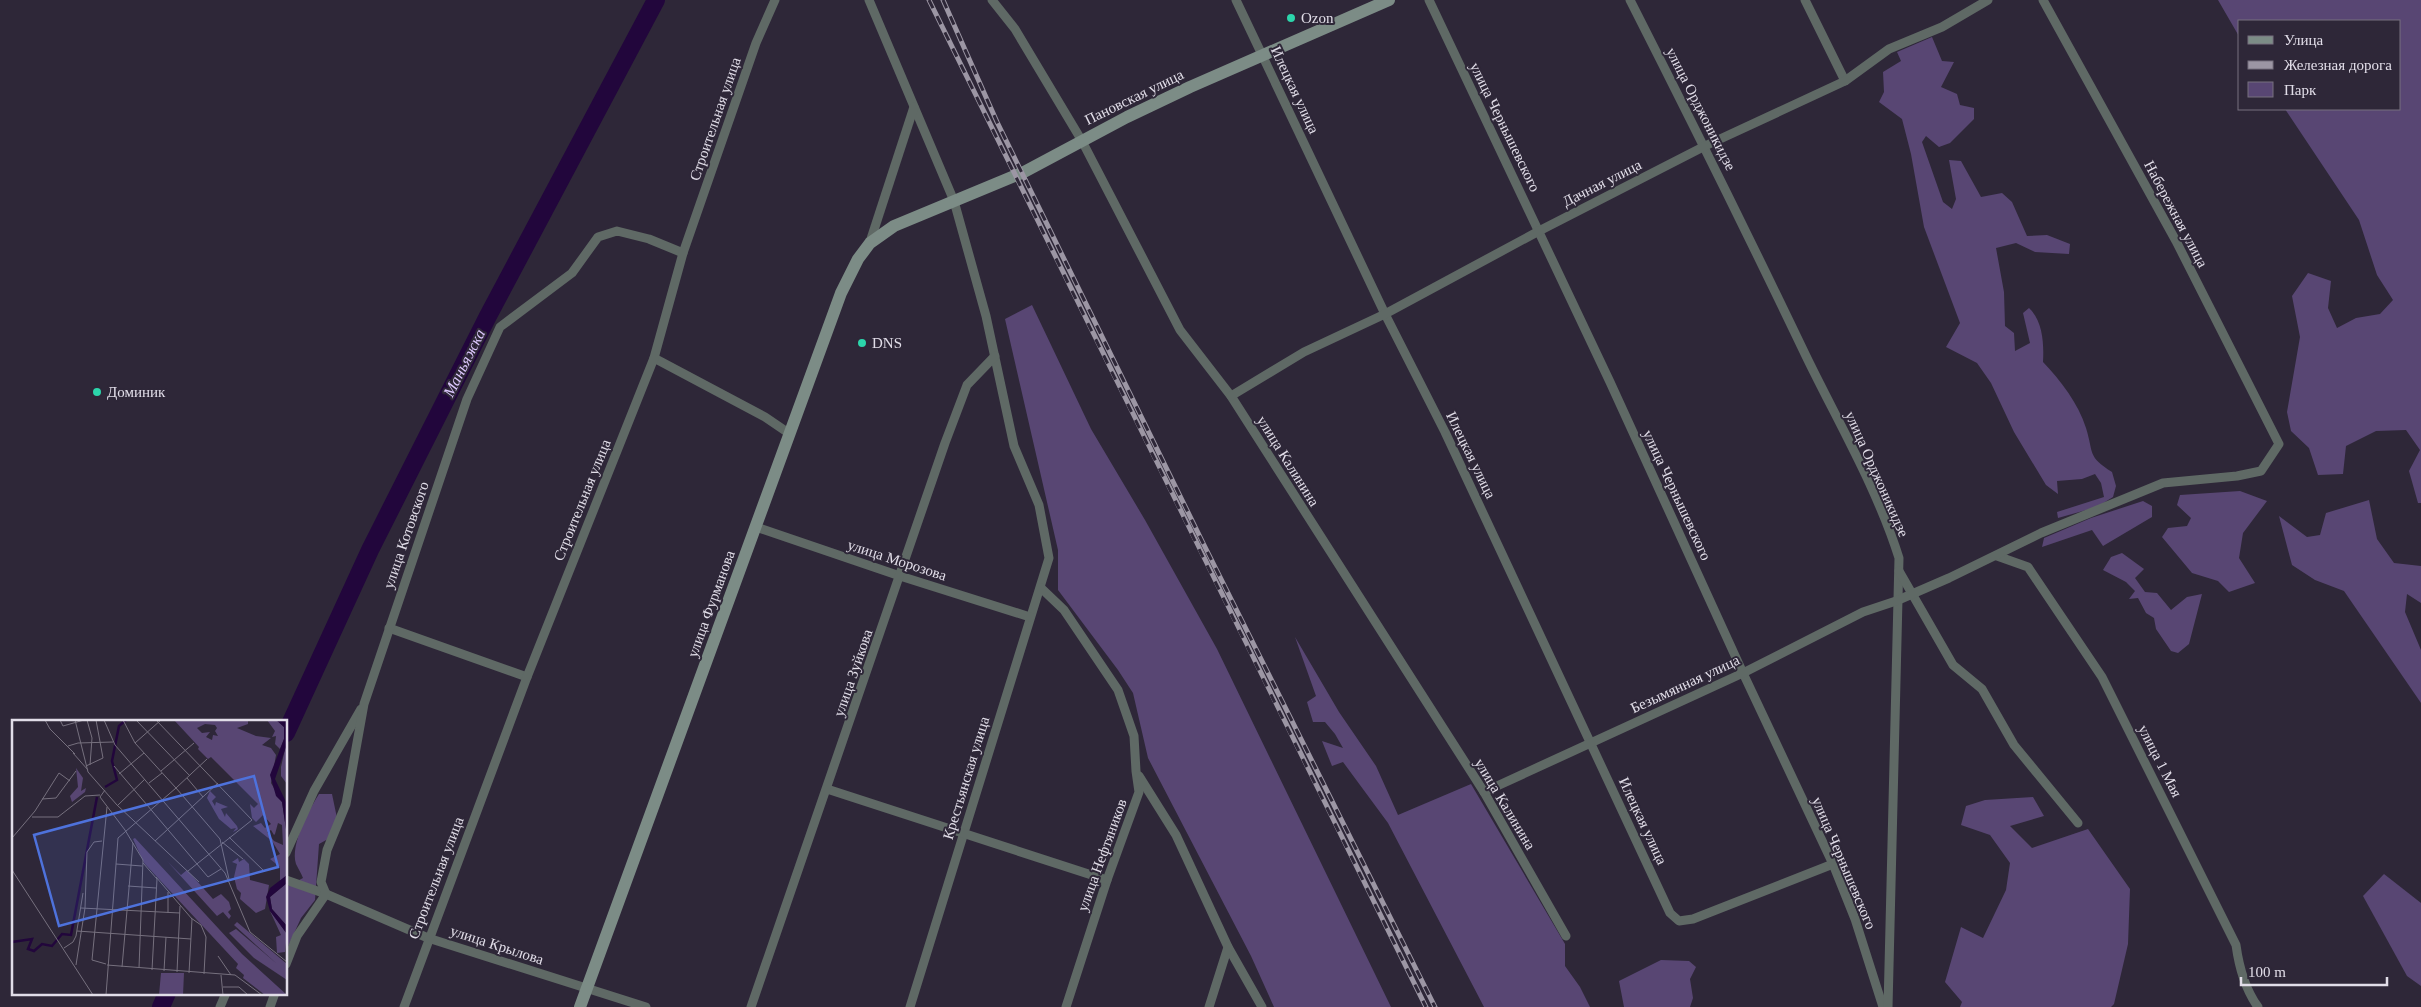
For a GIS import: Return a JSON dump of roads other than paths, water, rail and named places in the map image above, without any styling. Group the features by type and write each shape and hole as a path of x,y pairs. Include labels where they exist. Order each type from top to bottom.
{"main road":[{"name":"Пановская улица","path":"894,226 1024,172 1181,91 1389,0"},
{"name":"улица Фурманова","path":"580,1007 841,293 858,259 870,243 894,226"}],"street":[{"name":"Строительная улица","path":"404,1007 428,938 528,677 654,358 683,253 756,43 775,0"},
{"path":"869,0 954,201 986,316 994,356"},
{"name":"улица Калинина","path":"992,0 1014,29 1082,141 1180,330 1231,396 1484,792 1566,936"},
{"name":"Илецкая улица","path":"1236,0 1385,314 1450,441 1592,742 1670,913 1679,920 1693,919 1833,864"},
{"name":"улица Чернышевского","path":"1429,0 1539,230 1742,673 1833,864 1856,919 1883,1007"},
{"name":"улица Орджоникидзе","path":"1630,0 1705,146 1890,529 1899,558 1896,601 1888,1007"},
{"path":"1805,0 1845,81"},
{"name":"Дачная улица","path":"1231,396 1304,352 1385,314 1539,230 1705,146 1845,81 1889,49 1942,27 1988,0"},
{"name":"Набережная улица","path":"2043,0 2176,241 2279,444"},
{"path":"870,243 914,107"},
{"name":"улица Котовского","path":"326,894 321,882 328,850 346,804 364,704 467,398 500,327 572,273 598,237 617,231 649,239 683,253"},
{"name":"Крестьянская улица","path":"910,1007 1049,558 1039,505 1014,446 994,356"},
{"name":"улица Зуйкова","path":"751,1007 945,443 968,385 994,356"},
{"path":"654,358 765,417 790,434"},
{"name":"Безымянная улица","path":"1484,792 1742,673 1863,612 1896,601 1997,556 2041,533 2163,483 2237,476 2261,470 2279,444"},
{"name":"улица Морозова","path":"756,527 900,576 1030,617"},
{"name":"улица 1 Мая","path":"1997,556 2028,567 2102,677 2236,945 2239,965 2251,998 2258,1007"},
{"path":"1898,570 1953,665 1982,689 2014,745 2078,823"},
{"name":"улица Нефтяников","path":"1040,588 1064,610 1118,690 1134,736 1139,792 1106,880 1066,1007"},
{"path":"389,628 528,677"},
{"path":"288,849 314,791 364,704"},
{"path":"1136,771 1176,835 1228,946 1262,1007"},
{"path":"827,789 1106,880"},
{"name":"улица Крылова","path":"288,881 326,894 428,938 646,1007"},
{"path":"288,959 297,936 326,894"},
{"path":"1209,1007 1228,946"},
{"path":"220,1007 226,994"},
{"path":"270,1007 275,994"}],"waterway":[{"name":"Маньяжка","path":"288,729 370,550 488,316 656,0"},
{"name":"Маньяжка","path":"161,1007 167,994"}],"railway":[{"path":"929,0 1426,1007"},
{"path":"943,0 997,122 1203,543 1435,1007"}],"place":[{"name":"Ozon","path":"1291,18"},
{"name":"DNS","path":"862,343"},
{"name":"Доминик","path":"97,392"}]}
